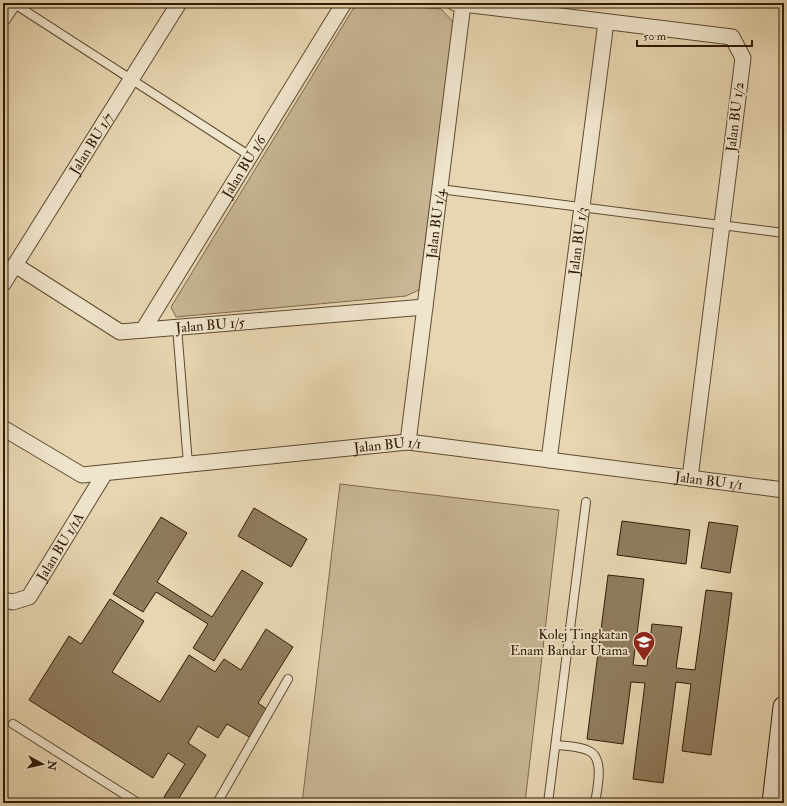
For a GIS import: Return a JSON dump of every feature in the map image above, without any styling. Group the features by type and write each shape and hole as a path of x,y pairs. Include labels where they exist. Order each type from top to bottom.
{"main road":[{"path":"773,803 784,707"}],"street":[{"path":"3,18 13,3"},
{"name":"Jalan BU 1/7","path":"7,275 179,3"},
{"name":"Jalan BU 1/6","path":"143,330 344,3"},
{"name":"Jalan BU 1/2","path":"459,4 732,37 743,58 690,478"},
{"name":"Jalan BU 1/4","path":"408,442 440,189 459,4"},
{"name":"Jalan BU 1/3","path":"549,460 606,22"},
{"name":"Jalan BU 1/5","path":"7,275 120,332 425,307"},
{"name":"Jalan BU 1/1","path":"3,428 82,475 408,442 784,490"},
{"name":"Jalan BU 1/1A","path":"3,600 13,602 28,597 105,473"}],"lane":[{"path":"13,3 250,156"},
{"path":"440,189 784,233"},
{"path":"177,327 188,464"},
{"path":"548,803 586,502"},
{"path":"217,803 288,679"},
{"path":"13,724 138,803"},
{"path":"556,745 590,751 597,759 599,769 595,803"}],"shaded area":[{"path":"365,3 441,9 454,23 419,290 406,296 176,317 171,307 353,9"},
{"path":"340,484 559,510 525,803 302,803"}],"building":[{"path":"254,508 307,539 291,567 238,536"},
{"path":"161,517 187,533 157,582 212,617 242,570 263,583 214,661 193,648 208,624 156,592 143,612 113,594"},
{"path":"622,521 690,530 686,564 617,555"},
{"path":"709,522 738,526 730,573 701,568"},
{"path":"608,575 644,579 633,665 647,666 652,624 682,627 676,668 695,670 706,590 732,593 711,755 682,751 691,684 676,682 663,783 633,779 645,683 631,682 623,744 587,739"},
{"path":"110,599 144,621 112,672 160,702 189,655 215,672 224,659 241,670 266,629 293,647 258,703 268,710 251,738 227,724 218,738 198,726 188,743 206,755 179,798 188,803 173,803 164,797 185,764 168,753 153,778 29,700 69,636 81,644"}],"place":[{"name":"Kolej Tingkatan Enam Bandar Utama","path":"644,662"}]}
